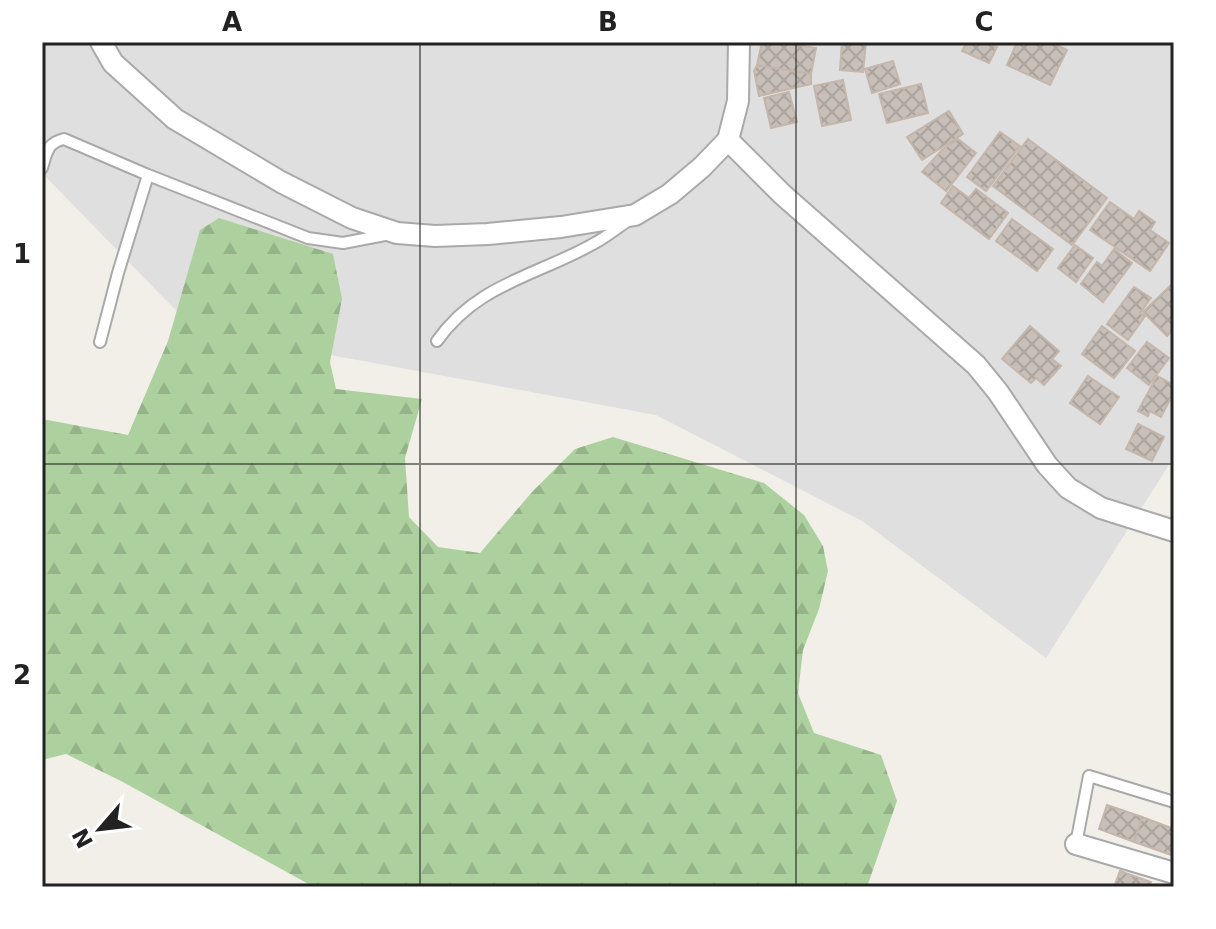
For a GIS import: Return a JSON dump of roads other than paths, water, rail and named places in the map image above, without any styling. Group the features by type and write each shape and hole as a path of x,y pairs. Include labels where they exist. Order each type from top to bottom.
{"street":[{"path":"101,42 113,63 175,119 281,182 352,218 397,233 435,236 561,227 635,215 670,194 728,140 738,101 739,42"},
{"path":"728,140 783,195 976,365 1047,465 1068,488 1101,508 1174,531"},
{"path":"1076,844 1174,873"}],"lane":[{"path":"42,168 50,145 64,139 308,238 343,243 397,233"},
{"path":"100,342 148,175"},
{"path":"437,341 447,326 468,307 503,285 593,245 635,215"},
{"path":"1076,844 1089,776 1174,802"}]}
